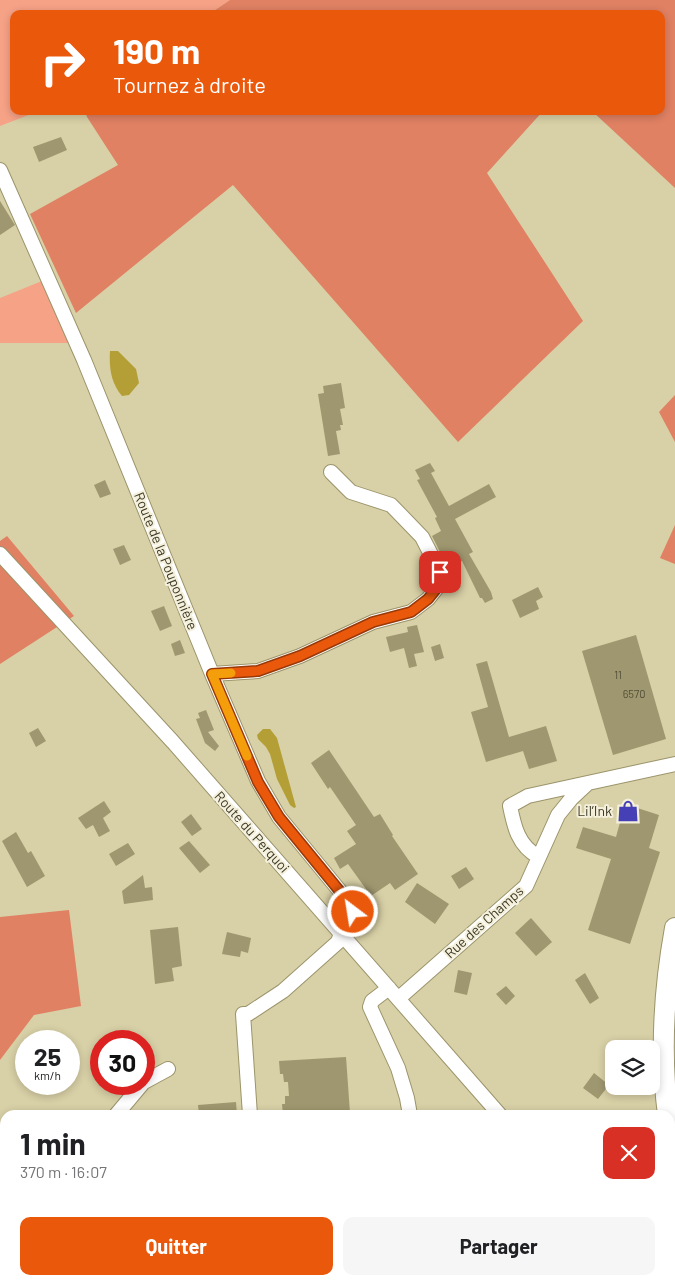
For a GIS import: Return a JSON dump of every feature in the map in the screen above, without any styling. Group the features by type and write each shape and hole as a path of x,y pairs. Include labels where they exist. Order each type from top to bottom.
{"highway":[{"path":"668,1110 664,1073 664,1029 667,987 675,928"}],"street":[{"name":"Route de la Pouponnière","path":"0,170 84,360 258,782 279,817 353,907 350,918 341,932"},
{"path":"212,674 258,671 300,656 373,622 411,612 428,599 440,584 440,572 422,538 391,506 350,492 331,472"},
{"name":"Route du Perquoi","path":"0,554 179,749 496,1110"},
{"path":"539,857 534,855 516,835 510,806 528,796 586,785 675,764"},
{"name":"Rue des Champs","path":"399,998 526,886 558,815 586,785"},
{"path":"250,1110 243,1014 248,1014 283,991 338,942 341,932"},
{"path":"389,988 372,1002 370,1007 398,1068 409,1110"},
{"path":"155,1076 168,1069"},
{"path":"120,1110 133,1095"}],"shaded area":[{"path":"0,0 230,0 215,10 10,10 10,115 29,115 0,126"},
{"path":"230,0 675,0 675,188 596,115 665,115 665,10 215,10"},
{"path":"86,115 539,115 487,173 583,321 458,442 233,185 76,313 30,214 118,165"},
{"path":"42,281 71,343 0,343 0,298"},
{"path":"110,351 118,351 136,369 139,383 129,395 122,396 115,386 110,369"},
{"path":"675,395 675,442 659,412"},
{"path":"675,525 675,564 660,558"},
{"path":"7,536 74,616 0,664 0,541"},
{"path":"263,729 270,729 277,738 296,807 294,808 290,805 277,779 270,754 258,739 257,735"},
{"path":"69,910 81,1006 34,1015 23,1030 15,1030 15,1040 0,1060 0,917"}],"building":[{"path":"61,137 67,150 39,162 33,147"},
{"path":"0,201 15,225 0,235"},
{"path":"341,383 345,408 340,409 343,425 340,425 341,430 336,431 340,454 328,456 318,394 324,393 323,386"},
{"path":"430,463 435,471 431,473 449,506 489,484 496,497 455,519 473,552 469,554 491,592 493,599 485,603 480,598 462,561 448,568 432,536 441,531 435,518 437,517 417,480 420,479 415,470"},
{"path":"105,480 111,494 100,498 94,485"},
{"path":"124,545 131,560 120,565 113,549"},
{"path":"538,587 543,597 536,601 539,609 520,618 512,600"},
{"path":"164,606 172,626 160,631 151,611"},
{"path":"417,625 424,652 414,654 417,666 409,668 404,648 390,652 386,637 408,632 407,627"},
{"path":"636,635 666,739 613,755 582,651"},
{"path":"180,640 185,653 175,656 171,644"},
{"path":"440,644 444,658 435,661 431,647"},
{"path":"487,661 509,737 546,726 557,761 529,769 523,751 486,762 471,712 488,707 476,664"},
{"path":"206,710 214,730 208,732 219,746 215,751 205,743 196,719 200,718 198,713"},
{"path":"38,728 46,741 36,747 29,733"},
{"path":"329,750 374,817 380,814 392,836 418,874 395,890 390,883 371,896 348,864 340,869 334,858 356,844 347,831 356,825 330,787 328,789 311,763"},
{"path":"104,801 111,812 103,818 110,831 99,837 93,825 86,829 78,818"},
{"path":"625,804 659,815 649,848 660,852 630,944 588,930 611,859 576,848 583,827 616,837"},
{"path":"191,814 202,829 192,836 181,822"},
{"path":"16,832 28,853 31,851 45,876 27,887 2,841"},
{"path":"189,841 210,865 200,873 179,848"},
{"path":"128,843 135,854 116,866 109,854"},
{"path":"466,867 474,879 459,889 451,876"},
{"path":"143,875 145,888 152,887 153,900 124,904 122,891"},
{"path":"417,883 449,904 435,924 405,902"},
{"path":"531,918 552,942 536,956 515,933"},
{"path":"178,927 182,966 172,968 174,981 155,984 150,930"},
{"path":"227,932 251,938 248,953 241,951 240,957 222,954"},
{"path":"458,970 472,973 467,995 454,992"},
{"path":"585,973 599,998 590,1004 575,980"},
{"path":"506,986 515,996 506,1005 496,994"},
{"path":"346,1057 350,1110 283,1110 282,1104 285,1104 285,1096 289,1096 288,1082 284,1082 283,1074 280,1074 279,1061"},
{"path":"594,1073 605,1082 605,1090 598,1099 583,1088"},
{"path":"236,1102 237,1110 198,1110 198,1105"}],"slow traffic":[{"path":"231,673 212,674 247,756"}],"place":[{"name":"Lil’Ink","path":"628,811"}],"route":[{"path":"353,912 353,907 279,817 258,782 212,674 258,671 300,656 373,622 411,612 428,599 440,584 440,572"}]}
